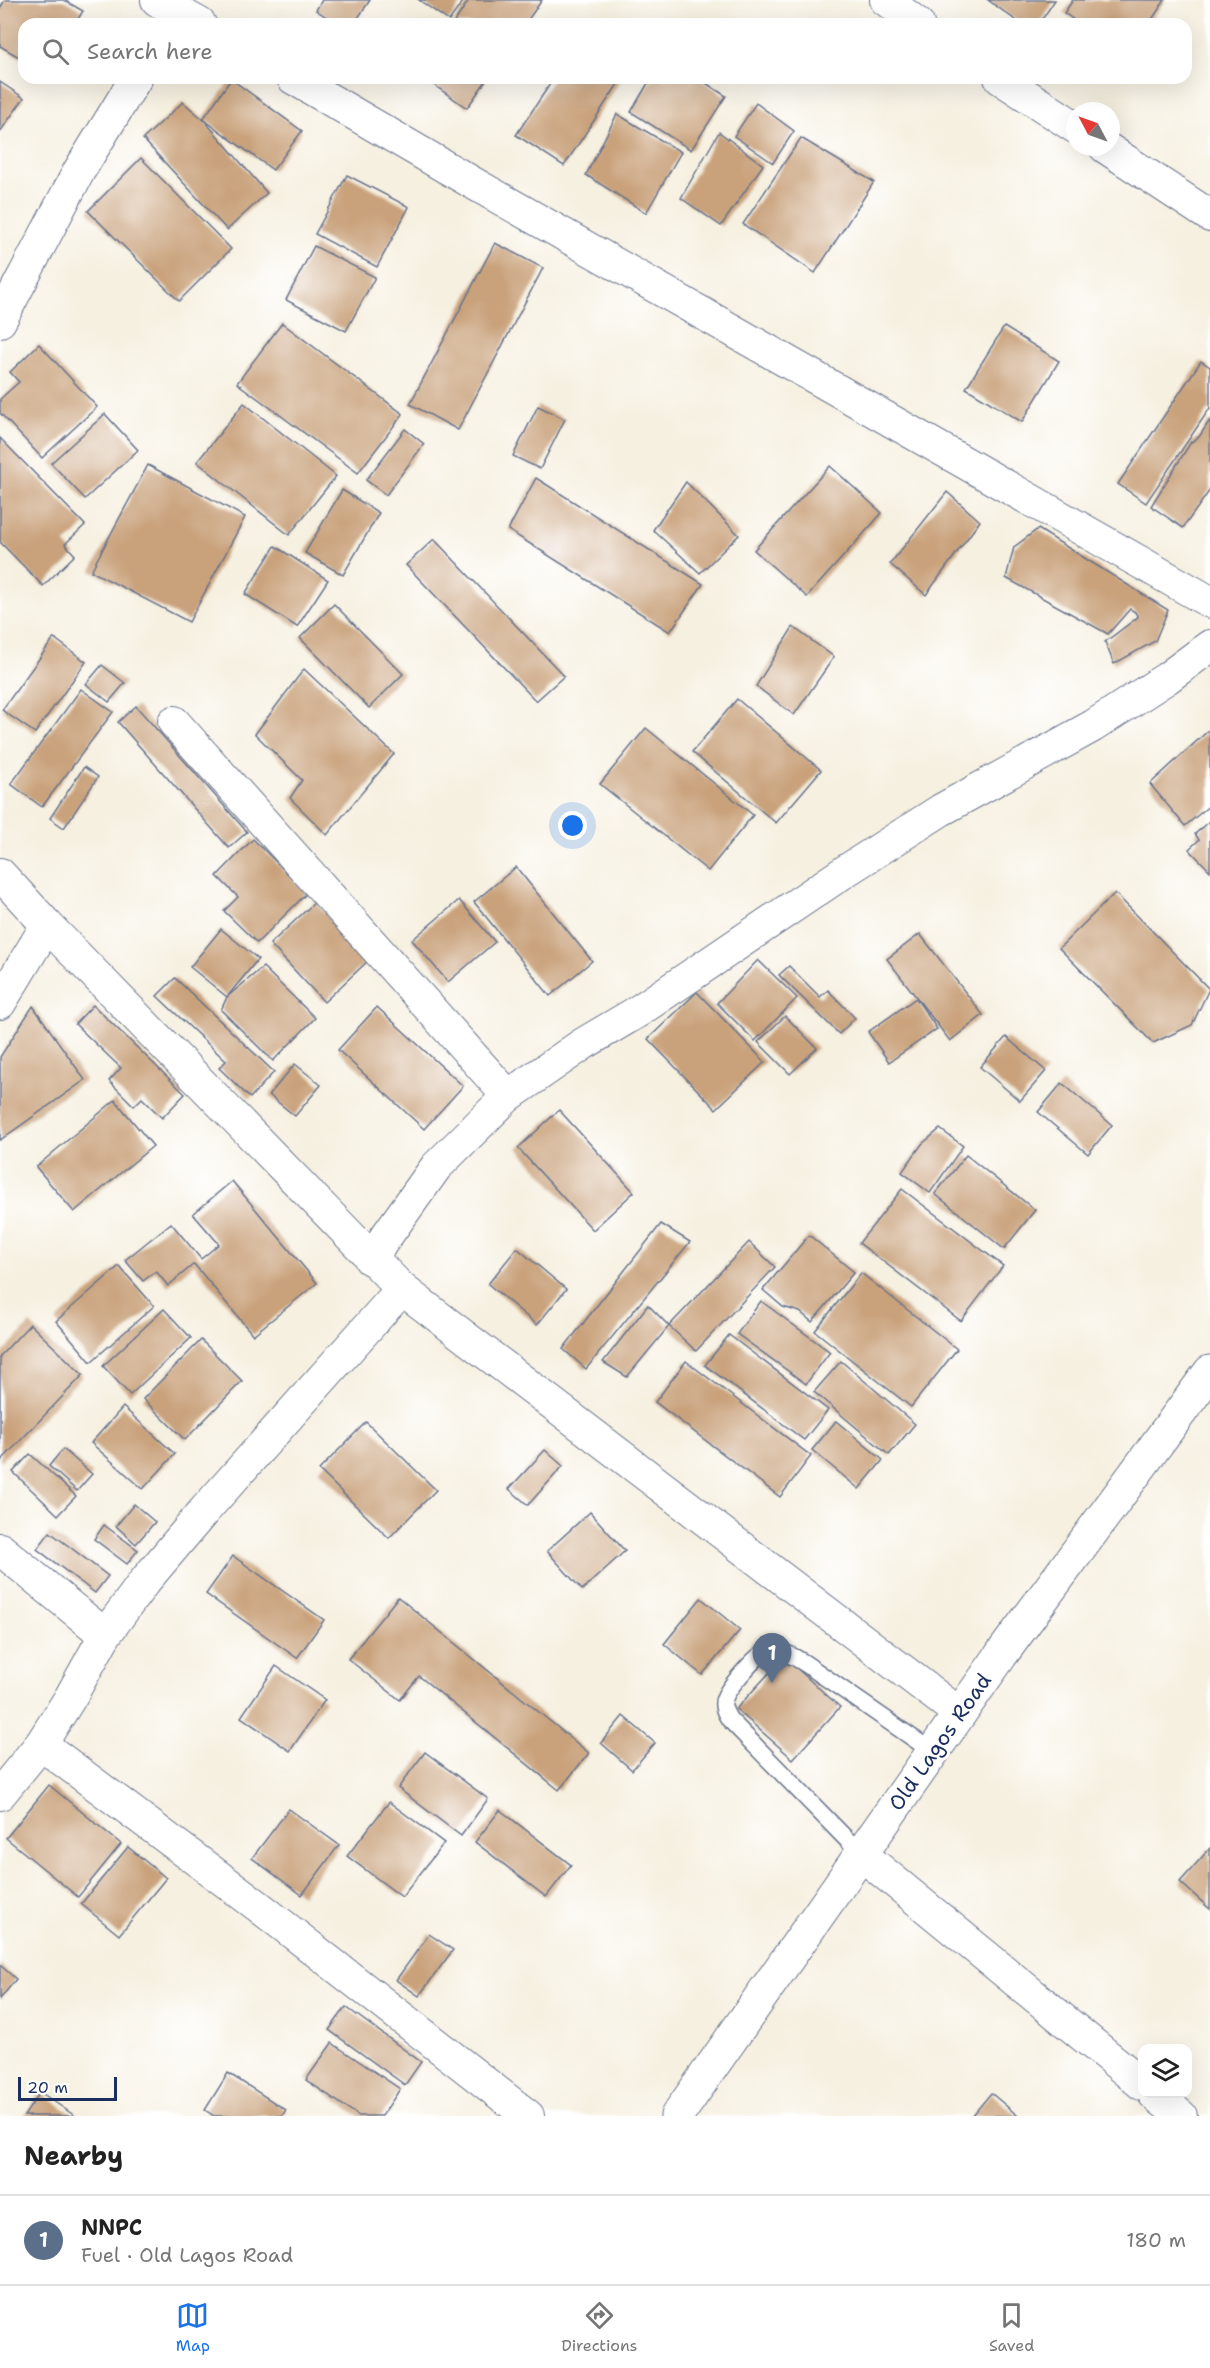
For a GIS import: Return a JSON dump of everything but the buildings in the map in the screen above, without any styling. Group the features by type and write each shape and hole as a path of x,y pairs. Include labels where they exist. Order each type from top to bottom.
{"main road":[{"name":"Old Lagos Road","path":"677,2116 960,1714 1205,1389"}],"street":[{"path":"886,0 910,18"},
{"path":"0,321 79,171 132,84"},
{"path":"303,84 1210,602"},
{"path":"1009,84 1066,121"},
{"path":"1119,156 1210,216"},
{"path":"370,1258 436,1167 508,1096 583,1044 637,1012 941,810 1094,726 1167,678 1210,646"},
{"path":"174,723 508,1096"},
{"path":"0,874 402,1289 960,1714"},
{"path":"0,1003 47,925"},
{"path":"0,1794 41,1744 105,1635 144,1582 204,1511 402,1289"},
{"path":"0,1550 105,1635"},
{"path":"41,1744 276,1920 528,2116"},
{"path":"861,1854 1138,2080"},
{"path":"1159,2098 1181,2116"}],"lane":[{"path":"861,1854 729,1719 723,1706 725,1697 758,1655 768,1651 792,1655 933,1752"}],"place":[{"name":"NNPC","path":"772,1683"}]}
